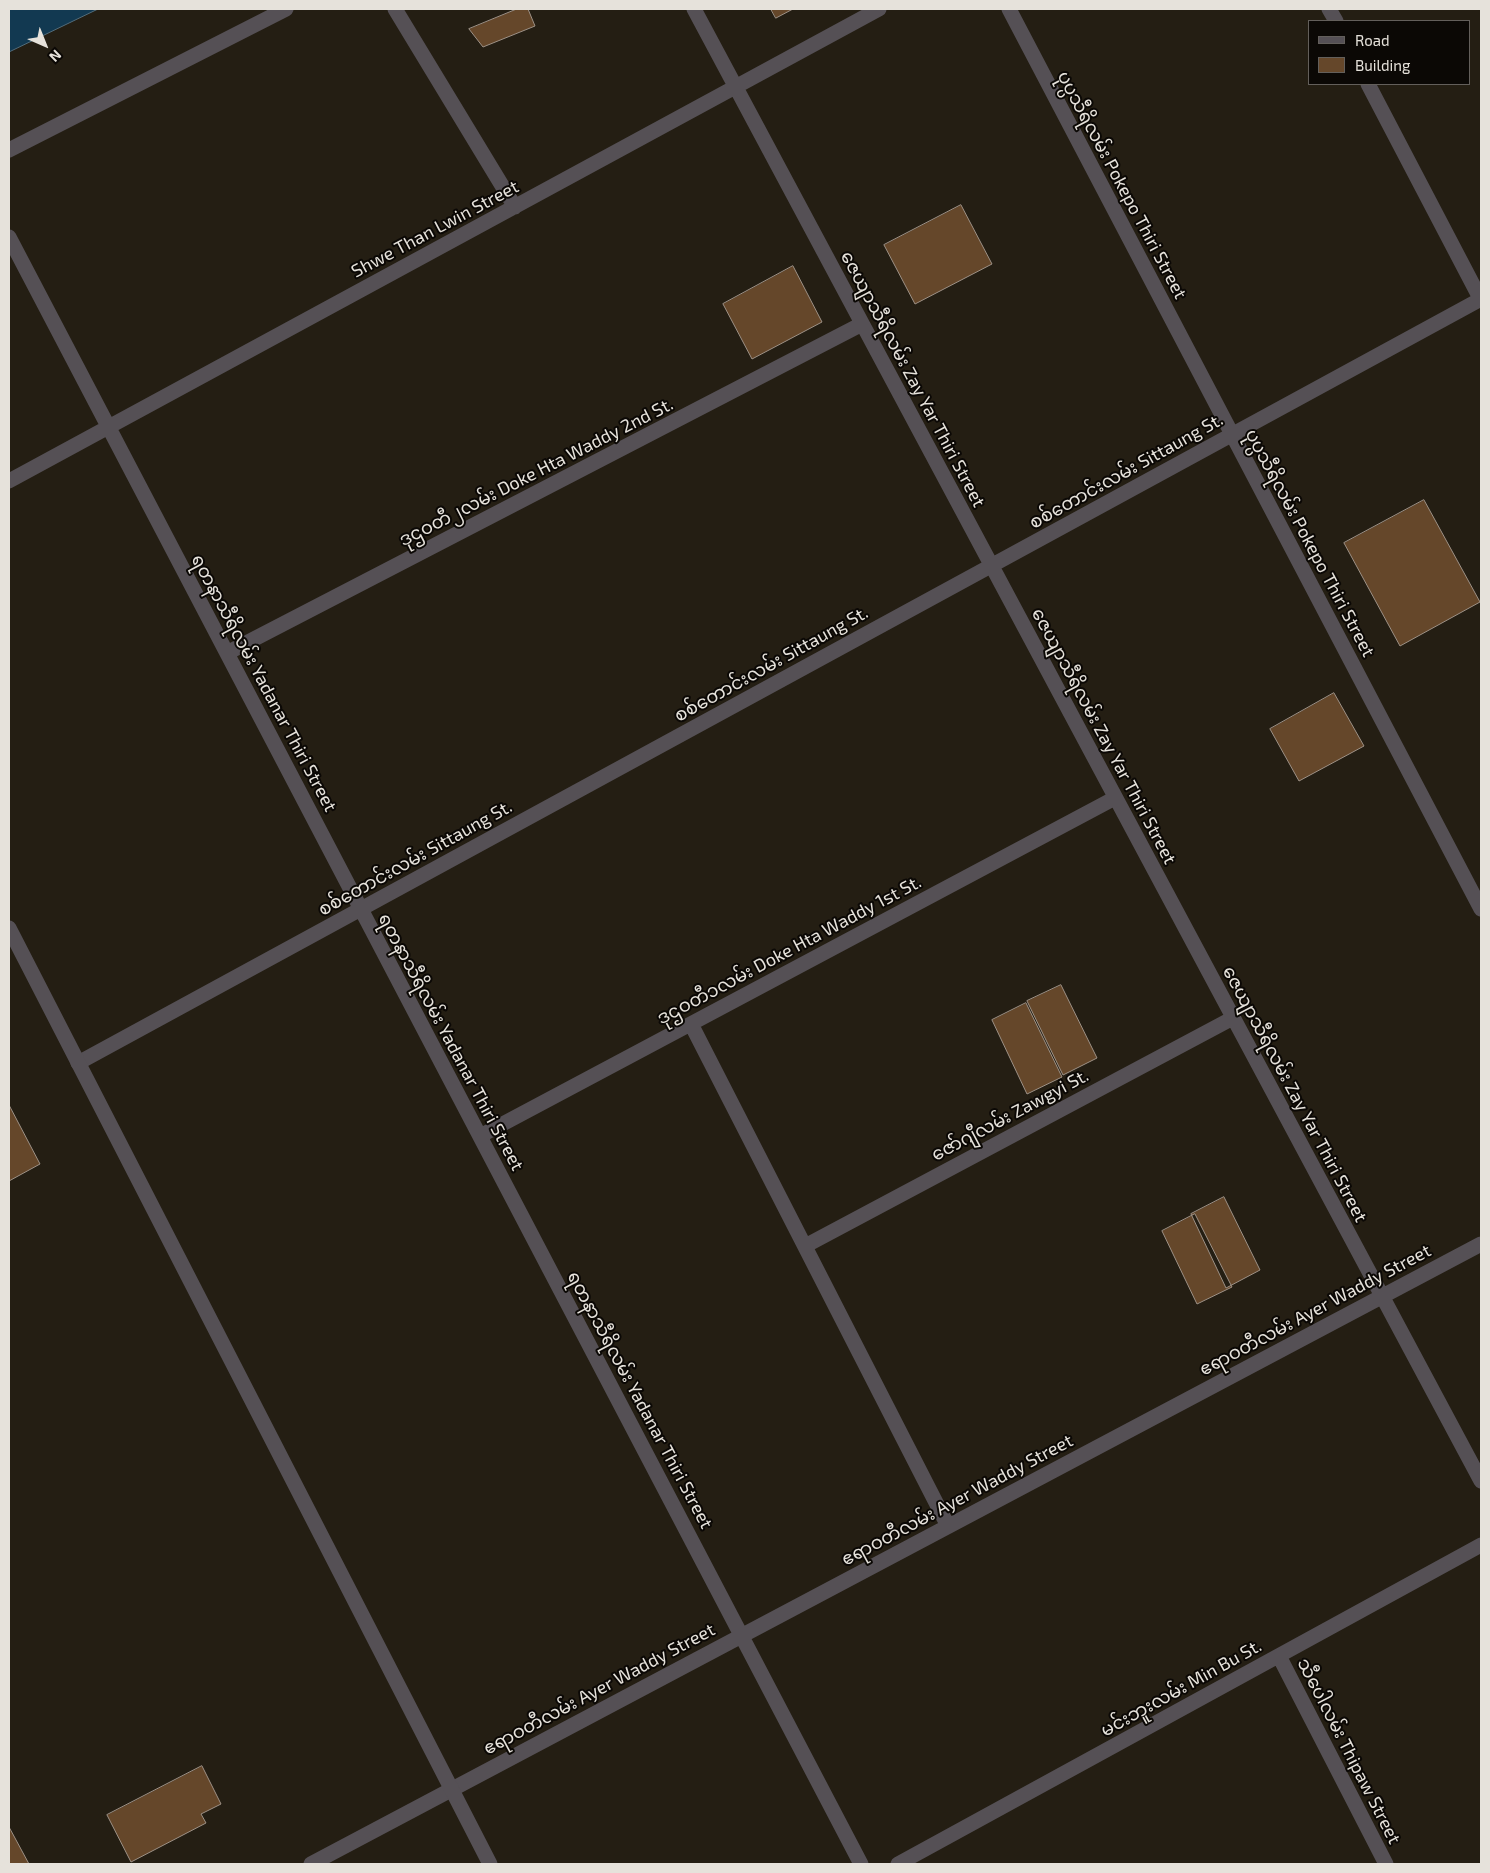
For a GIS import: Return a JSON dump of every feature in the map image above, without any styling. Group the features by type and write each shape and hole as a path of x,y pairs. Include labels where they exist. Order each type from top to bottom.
{"street":[{"path":"9,150 286,9"},
{"path":"395,9 515,208"},
{"name":"ဇေယျာသီရိလမ်း Zay Yar Thiri Street","path":"694,9 1481,1481"},
{"name":"Shwe Than Lwin Street","path":"9,481 879,9"},
{"name":"ပုပ္ပသီရိလမ်း Pokepo Thiri Street","path":"1009,9 1481,909"},
{"path":"1329,9 1335,20"},
{"path":"1369,85 1481,299"},
{"name":"ရတနာသီရိလမ်း Yadanar Thiri Street","path":"9,236 861,1864"},
{"name":"စစ်တောင်းလမ်း Sittaung St.","path":"78,1063 1481,299"},
{"name":"ဒုဌဝတီ၂လမ်း Doke Hta Waddy 2nd St.","path":"227,653 862,324"},
{"name":"ဒုဌဝတီ၁လမ်း Doke Hta Waddy 1st St.","path":"480,1136 1115,798"},
{"path":"9,928 490,1864"},
{"name":"ဇော်ဂျီလမ်း Zawgyi St.","path":"805,1246 1233,1018"},
{"path":"691,1024 948,1526"},
{"name":"ဧရာဝတီလမ်း Ayer Waddy Street","path":"311,1864 1481,1244"},
{"name":"မင်းဘူးလမ်း Min Bu St.","path":"898,1864 1481,1545"},
{"name":"သီပေါလမ်း Thipaw Street","path":"1279,1656 1386,1864"}],"water":[{"path":"9,9 98,9 9,52"}],"building":[{"path":"517,9 528,9 535,26 483,47 469,29"},
{"path":"771,9 793,9 776,18"},
{"path":"961,205 992,264 915,304 884,245"},
{"path":"793,266 822,322 752,359 723,304"},
{"path":"1424,500 1480,602 1400,646 1344,543"},
{"path":"1334,693 1364,746 1299,781 1270,729"},
{"path":"1061,985 1097,1058 1063,1075 1027,1001"},
{"path":"1026,1003 1062,1077 1027,1094 992,1020"},
{"path":"9,1105 40,1164 9,1181"},
{"path":"1224,1197 1260,1270 1226,1288 1191,1214"},
{"path":"1195,1214 1232,1287 1197,1304 1162,1231"},
{"path":"202,1766 221,1804 201,1814 206,1823 131,1862 107,1815"},
{"path":"9,1827 29,1864 9,1864"}]}
